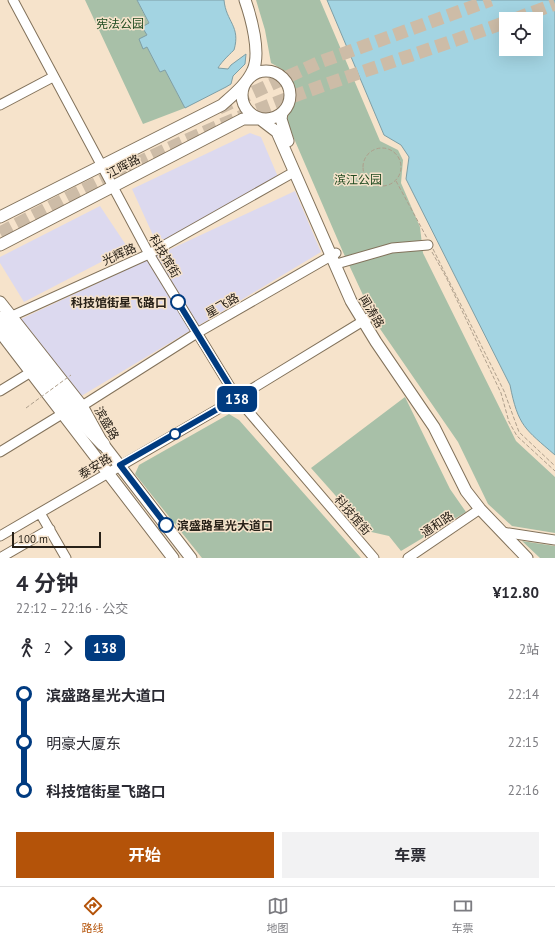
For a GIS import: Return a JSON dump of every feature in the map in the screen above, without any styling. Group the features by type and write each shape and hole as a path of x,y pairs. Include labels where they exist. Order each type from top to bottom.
{"highway":[{"path":"6,317 80,420 103,444"}],"main road":[{"name":"闻涛路","path":"245,0 253,26 256,59 254,69 244,86 243,101 250,113 277,132 294,172 365,319 430,410 480,509 527,558"},
{"path":"248,79 253,75 266,71 261,56 260,37 252,0"},
{"name":"闻涛路","path":"266,71 281,77 288,87 289,98 287,106 282,112 282,127 335,257"},
{"name":"江晖路","path":"0,217 222,105 248,79"},
{"path":"260,119 276,117 282,112"},
{"name":"江晖路","path":"0,245 243,119 260,119"},
{"name":"滨盛路","path":"0,302 6,317 82,406 103,444 191,558"},
{"path":"0,332 173,558"}],"street":[{"name":"科技馆街","path":"13,0 149,254 237,398 374,558"},
{"path":"0,105 53,77"},
{"name":"光辉路","path":"6,317 149,254 294,172"},
{"name":"星飞路","path":"82,406 198,333 335,257 392,248 430,246"},
{"name":"泰安路","path":"0,536 237,398 365,319"},
{"path":"0,391 31,372"},
{"path":"0,452 62,414"},
{"name":"通和路","path":"408,558 480,509"},
{"path":"40,513 66,558"},
{"path":"0,558 50,529"},
{"path":"502,532 555,540"}],"path":[{"path":"386,148 398,156 401,169 396,181 384,187 371,184 363,173 364,159 373,150 386,148"},
{"path":"396,181 446,277 500,393 509,422 517,436 555,471"},
{"path":"430,246 504,391 519,432 555,466"},
{"path":"26,408 72,375"}],"shaded area":[{"path":"250,133 261,137 281,184 157,244 132,189"},
{"path":"295,191 321,252 78,398 21,319"},
{"path":"100,206 128,248 24,302 0,263 0,257"}],"green space":[{"name":"宪法公园","path":"85,0 137,0 149,24 143,48 147,47 160,72 165,70 185,108 143,124"},
{"name":"滨江公园","path":"256,0 320,0 380,141 398,150 403,160 401,183 420,227 423,253 516,441 555,477 555,533 512,526 488,504 458,442 376,323 343,252 286,120 297,98 289,73 271,63 265,30"},
{"path":"405,397 450,489 466,512 401,551 389,536 367,531 311,468"},
{"path":"229,414 239,420 361,558 202,558 135,474 139,465"},
{"path":"522,541 555,546 555,558 540,558"}],"water":[{"path":"137,0 224,0 227,14 236,35 236,42 234,50 218,68 228,69 246,54 245,64 233,76 231,84 185,108 165,70 160,72 147,47 143,49 139,39 147,35 142,27 149,23"},
{"path":"327,0 555,0 555,455 536,439 524,426 516,410 510,385 406,179 409,157 401,145 384,135"}],"tunnel":[{"path":"219,108 320,62 491,0"},
{"path":"534,12 555,4"},
{"path":"0,233 112,175 228,122 296,95 499,24"}],"bus line":[{"name":"138","path":"166,525 120,465 237,398 178,302"}],"place":[{"name":"科技馆街星飞路口","path":"178,302"},
{"name":"滨盛路星光大道口","path":"166,525"}]}
